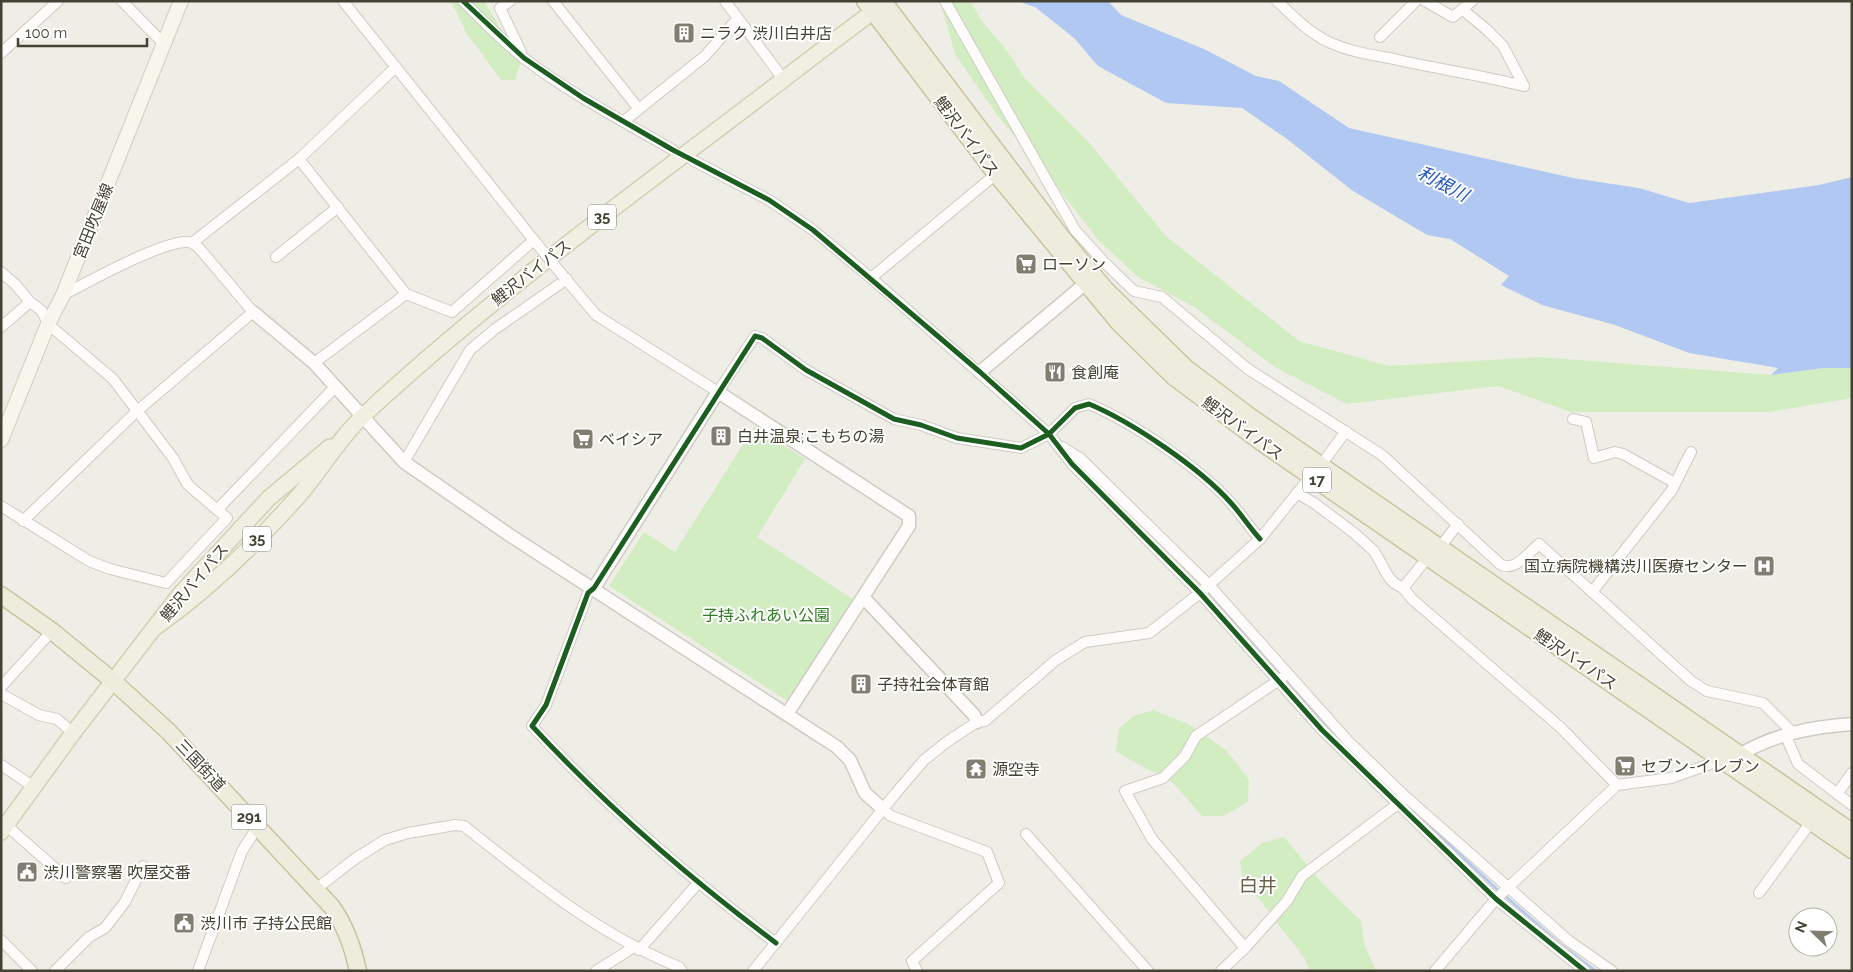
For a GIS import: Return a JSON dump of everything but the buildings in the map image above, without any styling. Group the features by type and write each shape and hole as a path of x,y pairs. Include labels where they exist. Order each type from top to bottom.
{"highway":[{"name":"鯉沢バイパス","path":"878,4 996,174 1090,280 1186,368 1316,471 1852,832"},
{"name":"鯉沢バイパス","path":"878,4 1063,239 1090,280"},
{"name":"鯉沢バイパス","path":"1434,552 1722,760 1852,850"},
{"name":"三国街道","path":"1,595 52,631 113,681 168,731 316,889 343,923 354,952 358,971"}],"main road":[{"name":"宮田吹屋線","path":"1,440 48,324 63,294 181,1"},
{"name":"鯉沢バイパス","path":"4,829 73,733 156,627 185,607 244,552 300,494 343,437 362,417 443,344 527,274 784,80 878,4"}],"street":[{"path":"1,53 58,1"},
{"path":"122,1 164,44"},
{"path":"343,1 596,315 909,516 909,526 787,714"},
{"path":"463,1 524,58 583,98 673,150"},
{"path":"510,1 500,8 524,58"},
{"path":"553,1 638,108"},
{"path":"725,1 784,80"},
{"path":"945,1 1075,230 1134,291 1162,298 1248,369 1382,455 1506,568 1513,567 1539,544 1691,681 1707,691 1762,703 1789,733 1798,764 1852,805"},
{"path":"1277,1 1306,28 1330,43 1346,49 1427,67 1472,73 1524,86 1503,46 1463,10"},
{"path":"1380,37 1416,1"},
{"path":"1425,1 1453,17 1472,1"},
{"path":"624,122 638,108 705,56 738,18"},
{"path":"192,243 299,159 396,67"},
{"path":"299,159 406,294 452,312 536,242"},
{"path":"694,161 769,200 813,230 980,372 1049,434 1085,477 1205,589 1283,677 1322,730 1402,801 1581,970"},
{"path":"871,278 996,174"},
{"path":"276,257 338,207"},
{"path":"63,294 146,254 184,242 192,243 200,249 253,312 314,363 404,462 508,534 837,747 850,760 865,793 891,816 987,852 999,883 912,961 917,971"},
{"path":"1,272 15,284 30,302 42,311 48,324 113,378 136,412 173,458 188,484 227,518 166,583 110,569 90,561 1,506"},
{"path":"404,462 470,350 502,324 566,278"},
{"path":"980,372 1090,280"},
{"path":"314,363 406,294"},
{"path":"1,327 30,302"},
{"path":"23,521 136,412 253,312"},
{"path":"776,943 650,842 532,726 546,704 588,592 594,588 755,336 762,338 806,370 894,419 921,425 957,438 1021,448 1049,434 1082,405 1089,404 1148,436 1208,481 1231,503 1260,540"},
{"path":"216,510 335,387"},
{"path":"1573,419 1586,422 1594,458 1615,452 1623,454 1676,484"},
{"path":"753,971 884,810 894,794 924,760 977,722 985,721 1056,660 1084,642 1149,633 1205,589 1260,540 1346,431"},
{"path":"1592,592 1648,523 1676,484 1691,452"},
{"path":"1297,493 1314,503 1354,533 1374,551 1394,583 1403,588 1412,599 1448,631 1560,727 1617,785"},
{"path":"1403,588 1458,524"},
{"path":"864,598 974,715 977,722"},
{"path":"1,687 52,631"},
{"path":"1245,948 1152,839 1125,791 1163,778 1185,756 1196,736 1283,677"},
{"path":"1,694 39,715 57,720 73,733"},
{"path":"1435,971 1502,894 1617,785 1670,778 1739,755 1761,742 1789,733 1852,724"},
{"path":"1,765 34,786"},
{"path":"1837,794 1852,774"},
{"path":"1402,801 1502,894 1612,971"},
{"path":"1221,971 1245,948 1287,901 1302,876 1402,801"},
{"path":"1759,893 1811,822"},
{"path":"316,889 356,858 385,840 408,833 455,825 464,826 584,918 636,948 679,967 682,971"},
{"path":"198,971 242,851 258,826"},
{"path":"4,829 66,878"},
{"path":"1026,834 1148,971"},
{"path":"55,971 90,937 105,928 125,902 143,866"},
{"path":"596,971 636,948 699,882"},
{"path":"1,940 32,971"}],"green space":[{"path":"451,1 484,1 521,62 515,80 501,80 467,34"},
{"path":"940,1 971,1 980,19 1008,52 1024,77 1086,139 1166,236 1299,341 1389,366 1540,357 1771,375 1824,368 1852,368 1852,398 1769,412 1571,412 1498,386 1347,404 1276,368 1194,307 1138,277 1099,241 997,115 955,54"},
{"name":"子持ふれあい公園","path":"754,427 805,459 757,537 856,601 789,702 609,586 644,532 675,552"},
{"path":"1153,710 1188,724 1227,751 1249,780 1248,802 1223,816 1202,816 1172,782 1116,752 1119,729 1133,716"},
{"path":"1284,837 1322,883 1361,921 1364,944 1376,971 1310,971 1305,959 1242,877 1240,861 1262,843"}],"water":[{"name":"利根川","path":"1017,1 1108,1 1121,15 1204,49 1256,76 1279,81 1349,128 1573,178 1639,188 1689,203 1819,185 1852,177 1852,368 1824,368 1771,375 1778,368 1689,353 1615,325 1542,305 1501,285 1509,276 1450,239 1427,235 1353,191 1287,139 1242,108 1166,103 1098,66 1074,38 1035,7"}],"waterway":[{"path":"1214,598 1281,675"},
{"path":"1285,679 1337,736"},
{"path":"1352,752 1361,761"},
{"path":"1405,803 1499,891"},
{"path":"1503,894 1560,944 1596,971"}],"cycle path":[{"path":"463,1 524,58 583,98 673,150 769,200 813,230 980,372 1049,434 1072,464 1200,593 1322,730 1496,899 1585,971"},
{"path":"776,943 649,840 589,785 532,726 546,705 588,593 594,588 755,336 762,338 806,370 894,419 921,425 957,438 1021,448 1049,434 1075,408 1089,404 1145,434 1202,475 1235,507 1260,539"}],"place":[{"name":"ニラク 渋川白井店","path":"684,33"},
{"name":"ローソン","path":"1026,264"},
{"name":"食創庵","path":"1055,372"},
{"name":"白井温泉;こもちの湯","path":"721,436"},
{"name":"ベイシア","path":"583,439"},
{"name":"国立病院機構渋川医療センター","path":"1764,566"},
{"name":"子持社会体育館","path":"861,684"},
{"name":"セブン-イレブン","path":"1625,766"},
{"name":"源空寺","path":"976,769"},
{"name":"渋川警察署 吹屋交番","path":"27,872"},
{"name":"渋川市 子持公民館","path":"184,923"}],"district":[{"name":"白井","path":"1258,885"}]}
